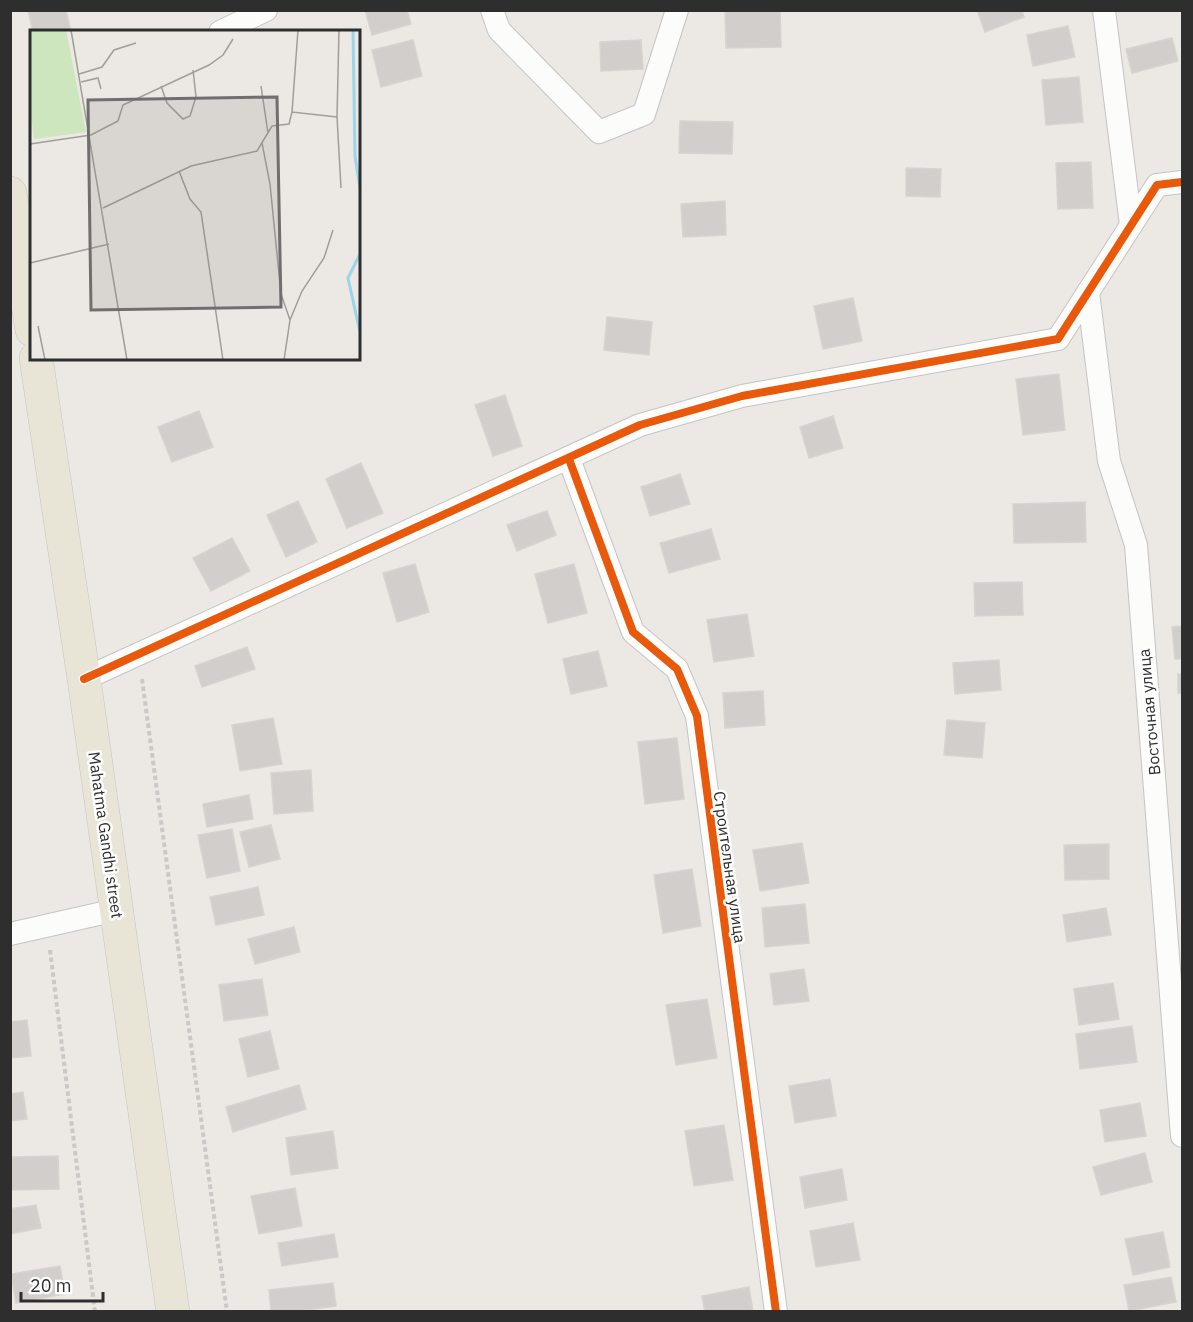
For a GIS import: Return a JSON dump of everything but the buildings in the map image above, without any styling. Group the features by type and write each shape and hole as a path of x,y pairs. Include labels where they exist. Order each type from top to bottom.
{"main road":[{"path":"17,210 30,314"},
{"name":"Mahatma Gandhi street","path":"36,360 84,679 173,1311"}],"street":[{"path":"224,30 266,10"},
{"path":"492,10 499,30 599,132 644,114 677,10"},
{"path":"1104,10 1131,225"},
{"path":"84,679 640,425 742,396 1058,339 1157,185 1182,182"},
{"name":"Восточная улица","path":"1088,292 1109,461 1136,545 1182,1136"},
{"name":"Строительная улица","path":"569,459 633,632 677,669 697,716 776,1311"},
{"path":"10,934 116,910"}],"path":[{"path":"139,654 227,1311"},
{"path":"46,926 96,1311"}],"cycle path":[{"path":"84,679 640,425 742,396 1058,339 1157,185 1182,182"},
{"path":"569,459 633,632 677,669 697,716 776,1312"}]}
